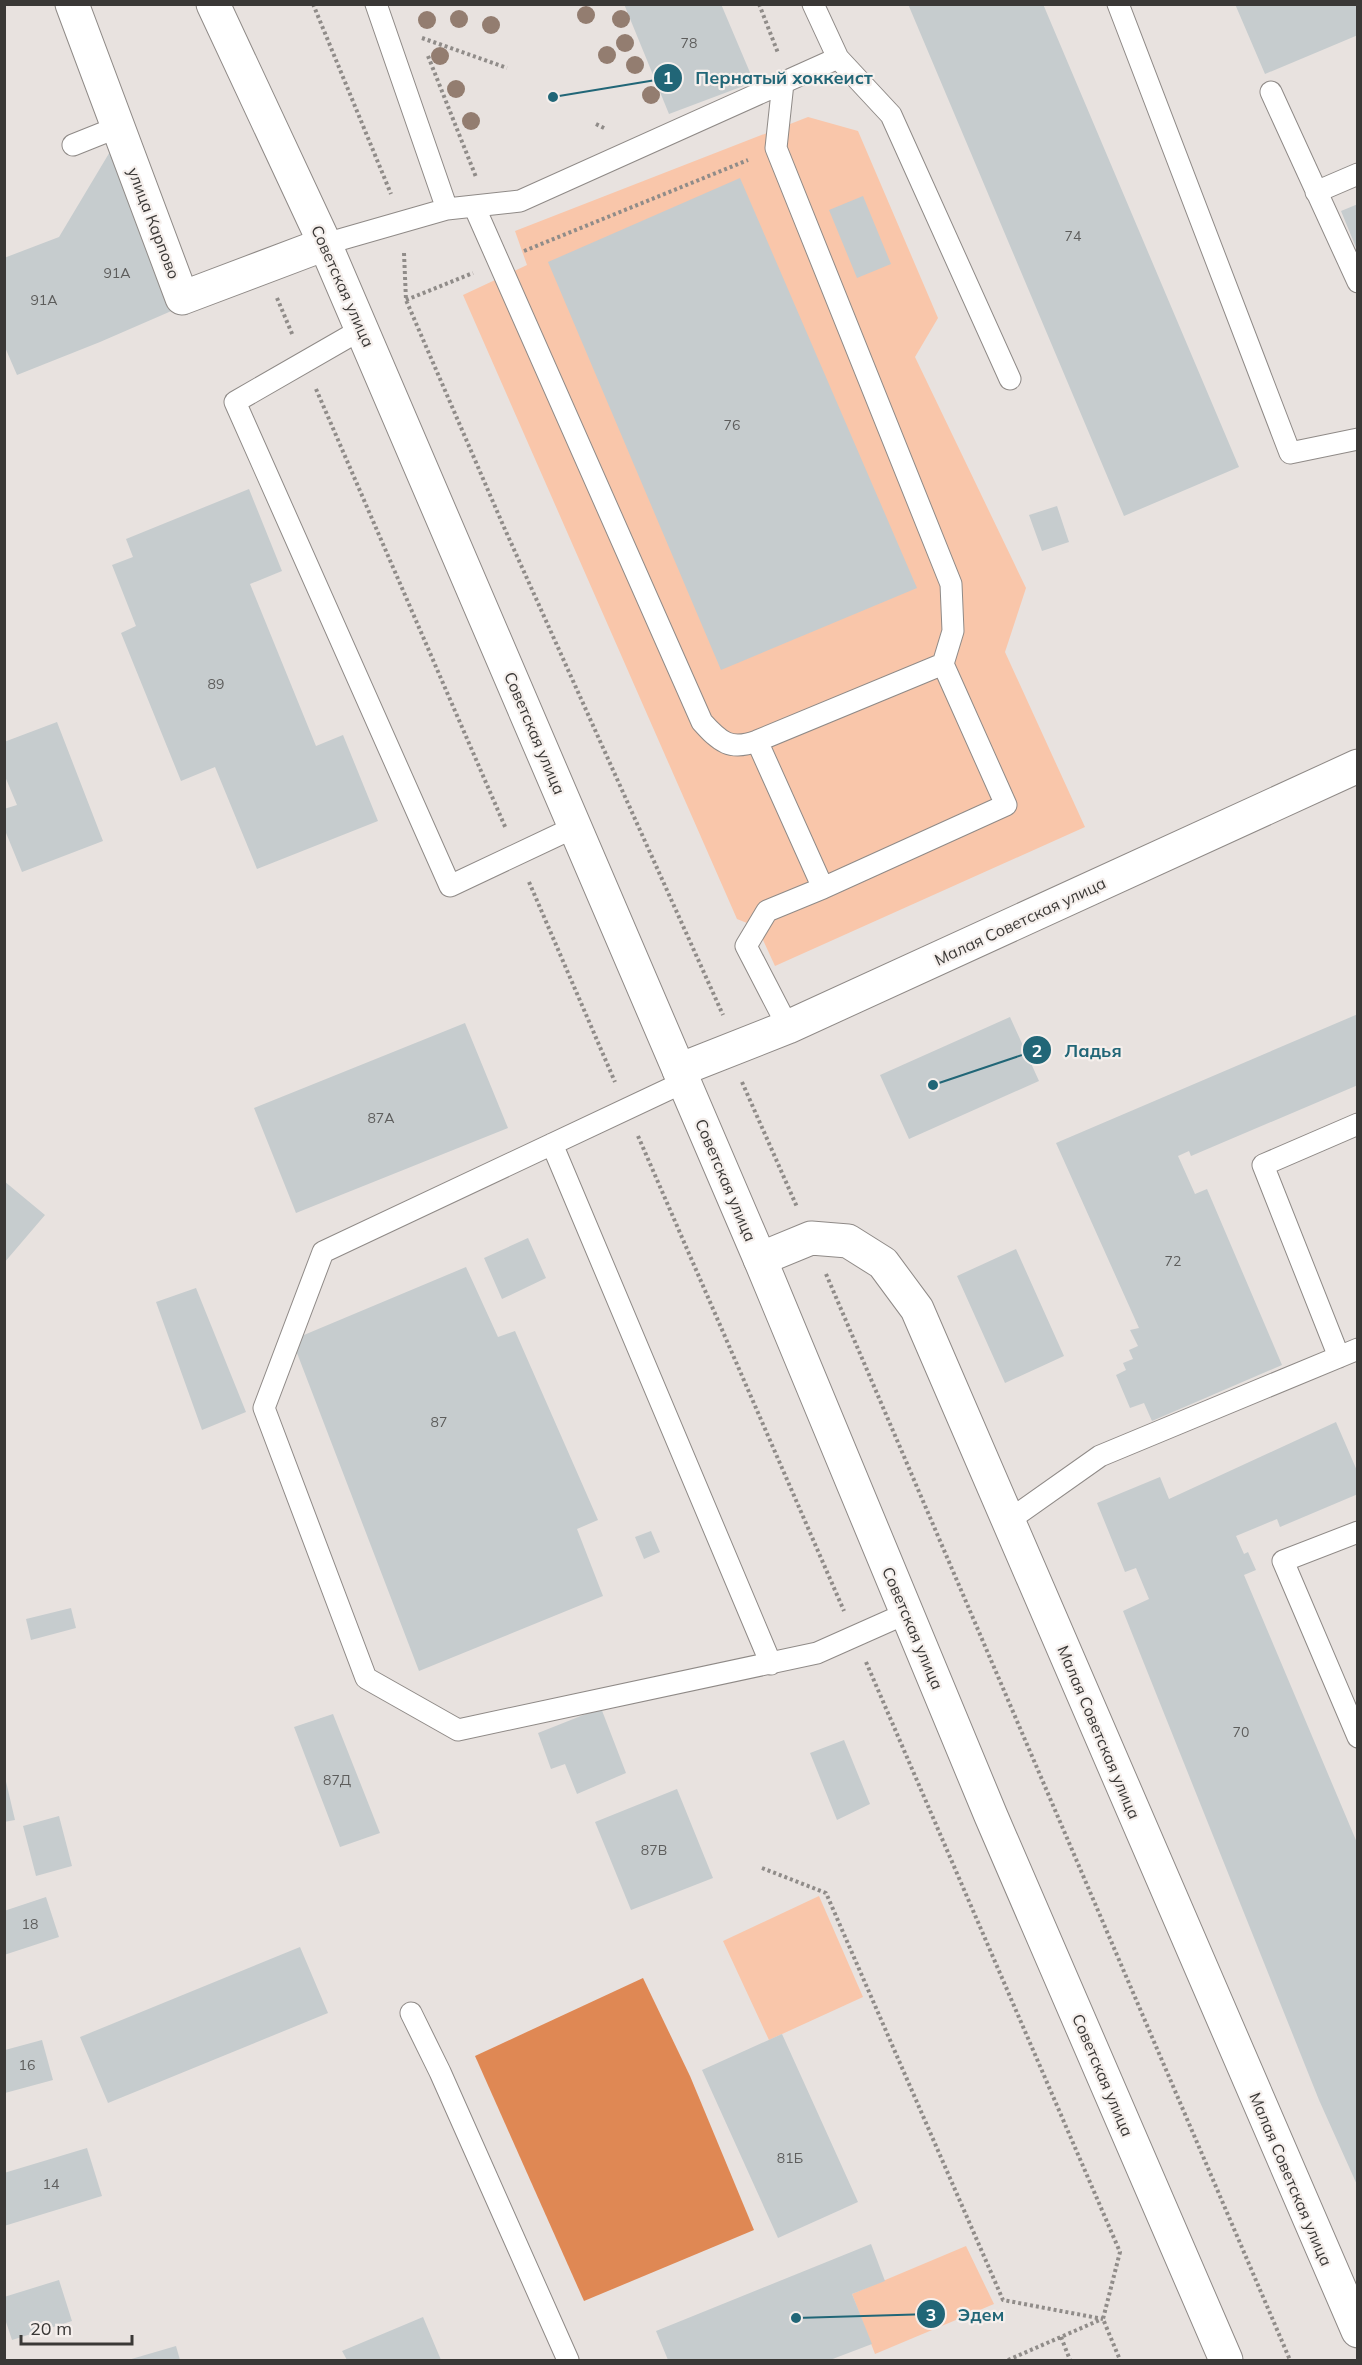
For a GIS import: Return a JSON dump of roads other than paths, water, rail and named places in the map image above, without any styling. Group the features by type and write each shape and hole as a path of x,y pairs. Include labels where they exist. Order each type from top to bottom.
{"main road":[{"name":"улица Карпово","path":"72,4 182,298 326,244"},
{"name":"Советская улица","path":"213,4 326,244 760,1259 996,1827 1226,2361"},
{"name":"Малая Советская улица","path":"682,1076 737,1048 788,1027 1358,766"},
{"name":"Малая Советская улица","path":"760,1259 811,1238 848,1241 883,1263 917,1309 1358,2331"}],"lane":[{"path":"376,4 447,209"},
{"path":"813,4 838,58 891,115 1010,380"},
{"path":"1118,4 1290,453 1358,440"},
{"path":"326,244 447,209 520,201 838,58"},
{"path":"783,83 776,148 951,584 953,631 943,664 1006,805 767,911 746,946 788,1027"},
{"path":"1271,92 1358,282"},
{"path":"73,145 118,127"},
{"path":"1316,192 1358,174"},
{"path":"474,206 702,722 720,742 742,746 757,741 943,664"},
{"path":"362,329 235,402 450,886 575,827"},
{"path":"757,741 823,888"},
{"path":"682,1076 552,1144 323,1252 264,1407 366,1678 458,1730 817,1653 907,1613"},
{"path":"1008,1521 1100,1456 1348,1353 1263,1165 1358,1124"},
{"path":"552,1144 771,1664"},
{"path":"1358,1532 1283,1561 1358,1737"},
{"path":"411,2013 440,2072 568,2361"}],"place":[{"name":"Пернатый хоккеист","path":"553,97"},
{"name":"Ладья","path":"933,1085"},
{"name":"Эдем","path":"796,2318"}]}
